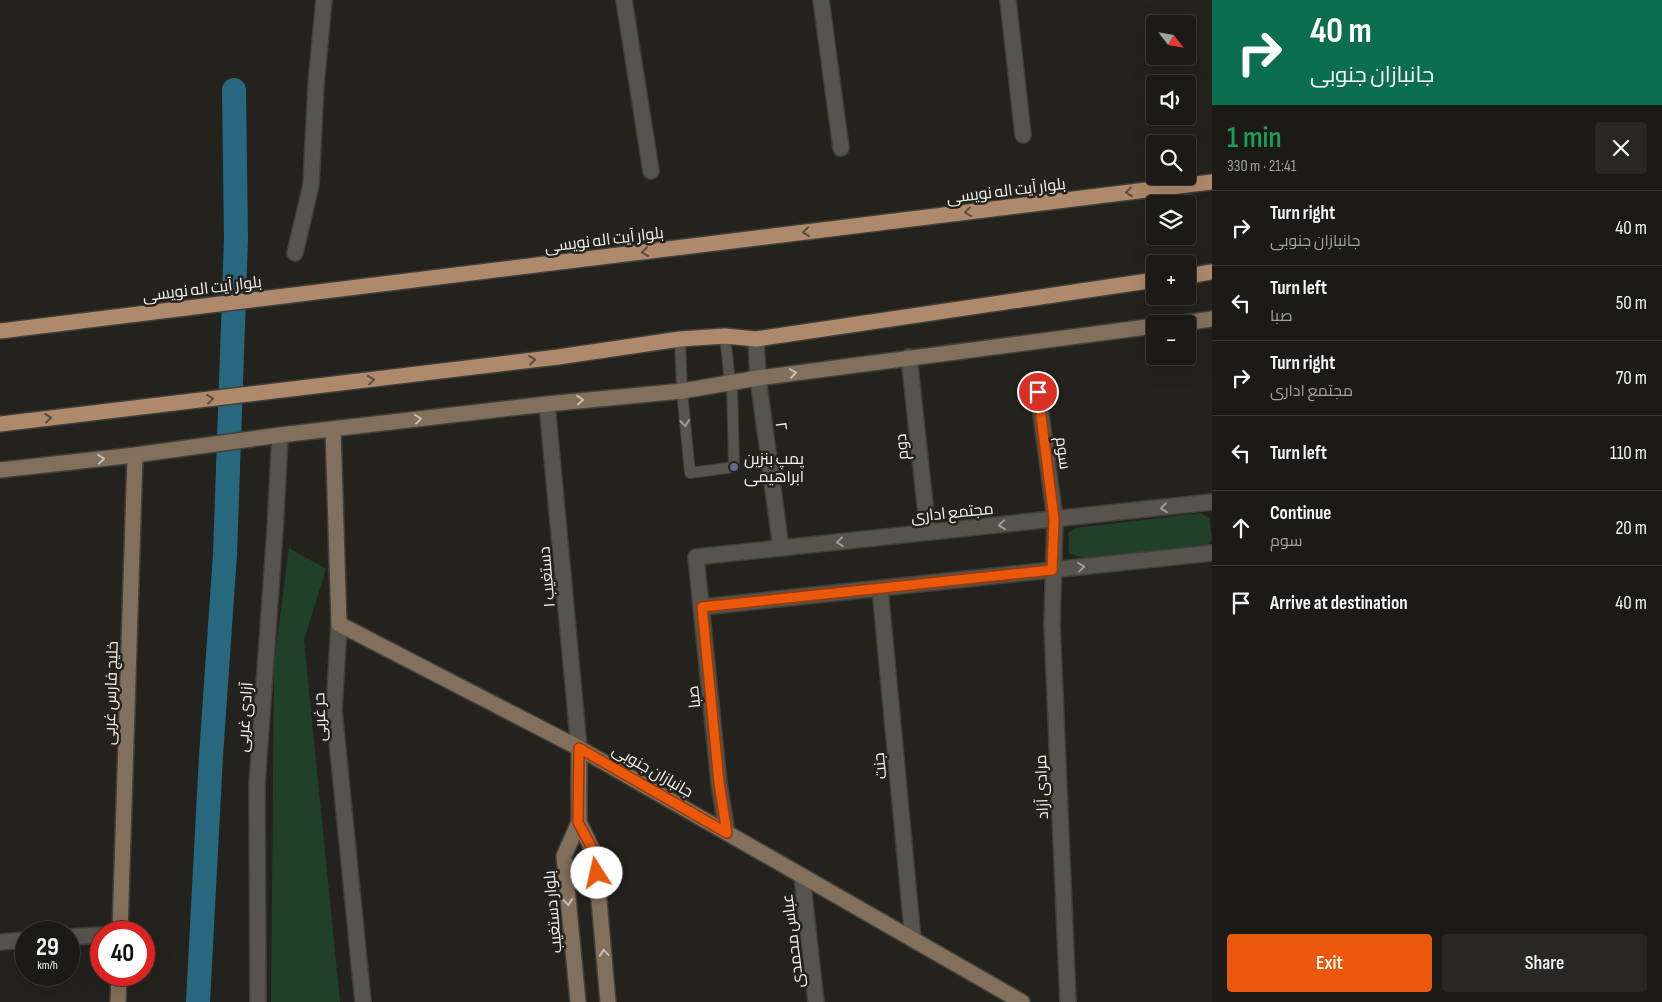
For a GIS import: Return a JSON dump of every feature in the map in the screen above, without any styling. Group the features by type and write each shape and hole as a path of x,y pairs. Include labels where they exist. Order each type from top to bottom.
{"main road":[{"name":"بلوار آیت اله نویسی","path":"0,331 1212,182"},
{"path":"1196,275 1212,272"},
{"path":"0,424 548,358 680,339 725,336 756,339 1146,281"}],"street":[{"path":"295,253 311,185 316,84 324,0"},
{"path":"624,0 651,171"},
{"path":"821,0 841,148"},
{"path":"1008,0 1022,135"},
{"path":"1196,321 1212,319 1212,326"},
{"path":"0,470 547,404 682,391 758,378 1146,327"},
{"name":"۲","path":"756,339 758,378 782,548"},
{"name":"دوم","path":"909,358 928,532"},
{"name":"سوم","path":"1038,392 1054,519 1052,570"},
{"name":"دستغیب ۱","path":"547,404 579,748"},
{"name":"حر غربی","path":"333,429 339,624 334,710 363,1002"},
{"name":"آزادی غربی","path":"258,1002 257,784 280,436"},
{"name":"خلیج فارس غربی","path":"120,921 135,455"},
{"name":"مجتمع اداری","path":"696,557 1212,502"},
{"path":"702,607 1052,570 1156,564 1212,553"},
{"name":"صبا","path":"696,557 719,783 727,833"},
{"name":"مرادی آزاد","path":"1052,570 1052,624 1068,1002"},
{"name":"جنت","path":"880,588 913,940"},
{"name":"جانبازان جنوبی","path":"339,624 579,748 1022,1002"},
{"name":"بلوار دستغیب","path":"578,1002 564,856 578,822 579,748"},
{"name":"بلوار دستغیب","path":"578,822 595,854 608,1002"},
{"name":"عباس محمدی","path":"802,876 816,1002"},
{"path":"0,942 15,941"},
{"path":"118,1002 119,986"}],"lane":[{"path":"680,339 682,391 690,473 734,467 732,386 725,336"}],"green space":[{"path":"1200,513 1209,518 1212,539 1207,547 1083,558 1069,553 1068,533 1076,528"},
{"path":"289,548 326,569 304,640 340,1002 271,1002 274,663"}],"waterway":[{"path":"198,1002 211,756 225,554 236,239 234,90"}],"place":[{"name":"پمپ بنزین ابراهیمی","path":"734,467"}],"route":[{"path":"597,873 595,854 578,822 579,748 727,833 719,783 702,607 1052,570 1054,519 1038,392"}]}
